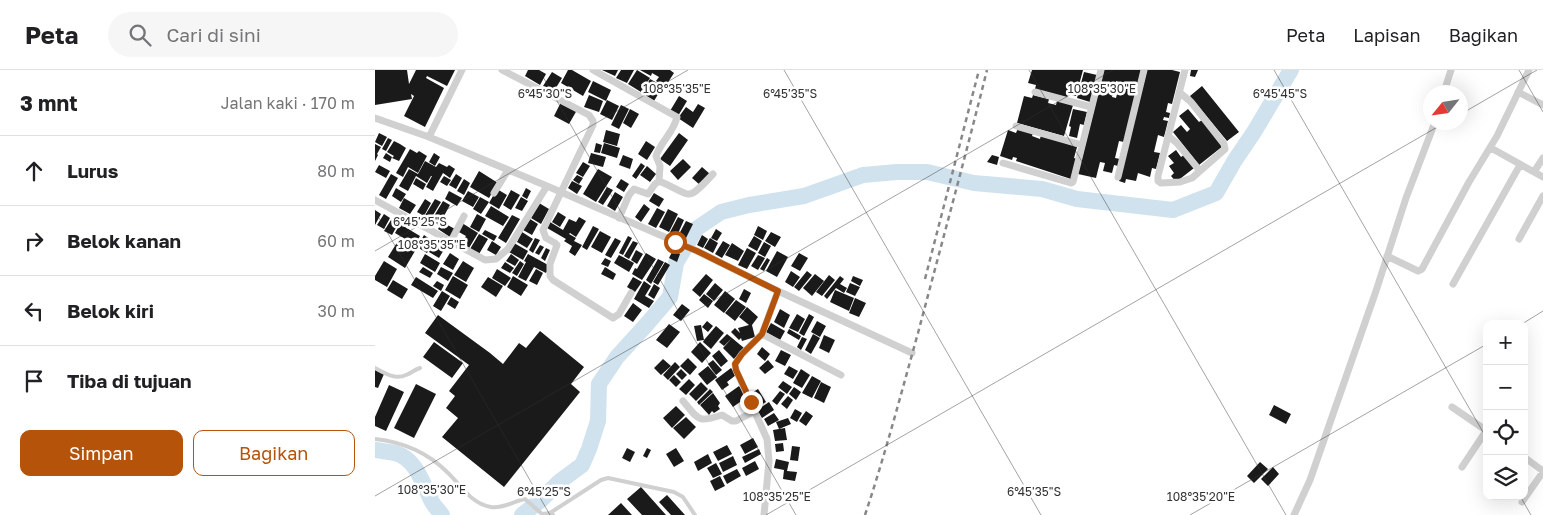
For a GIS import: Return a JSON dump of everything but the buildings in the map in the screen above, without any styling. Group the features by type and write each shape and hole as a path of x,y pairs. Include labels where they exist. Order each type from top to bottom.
{"street":[{"path":"429,137 462,70"},
{"path":"502,70 592,118 593,126 543,230 546,238 557,245 550,264 550,276 553,280 613,318 619,314 631,293"},
{"path":"593,70 677,117 675,125 659,148 656,156 660,166 659,181 648,194 637,189 632,190 619,218"},
{"path":"1003,163 1071,184 1100,70"},
{"path":"1118,177 1144,70"},
{"path":"1179,92 1191,102 1225,146 1223,152 1187,180 1165,184 1158,181 1158,176 1179,92 1185,70"},
{"path":"1446,85 1451,70"},
{"path":"1387,256 1418,271 1422,269 1469,182 1491,148 1529,70"},
{"path":"1035,92 1091,107"},
{"path":"1518,92 1543,105"},
{"path":"375,118 429,137 697,251 912,353"},
{"path":"1016,126 1082,145"},
{"path":"1294,515 1310,480 1406,198 1432,130"},
{"path":"1168,136 1177,143 1200,171"},
{"path":"1491,148 1543,177"},
{"path":"1535,172 1543,158"},
{"path":"1453,284 1520,165"},
{"path":"494,193 507,170"},
{"path":"659,181 683,193 692,194 713,174"},
{"path":"375,200 485,260 492,260 500,257 508,249 547,186"},
{"path":"1519,238 1543,196"},
{"path":"451,240 464,216"},
{"path":"764,515 769,461 767,439 735,364 762,334 778,291"},
{"path":"762,334 841,375"},
{"path":"683,401 697,418 703,420 722,415 732,421 736,421 755,411"},
{"path":"1453,407 1483,428"},
{"path":"1462,467 1483,437"},
{"path":"1523,502 1543,471 1528,460"}],"lane":[{"path":"375,368 389,375 399,377 420,368"},
{"path":"375,439 393,442 415,450 433,460 474,501 481,505 497,507 523,499 527,500 542,514 552,514 601,480 608,478 674,492 683,498 695,515"}],"waterway":[{"path":"522,515 559,482 582,465 598,421 599,384 617,357 670,297 676,263 696,229 721,212 749,205 804,196 863,175 897,172 927,172 974,183 1042,189 1077,199 1173,210 1216,193 1291,70"},
{"path":"375,450 395,453 409,461 418,473 432,502 442,515"}],"railway":[{"path":"925,279 979,70"},
{"path":"865,515 918,333 987,70"}],"route":[{"path":"675,242 778,291 762,334 736,360 735,364 751,402"}]}
